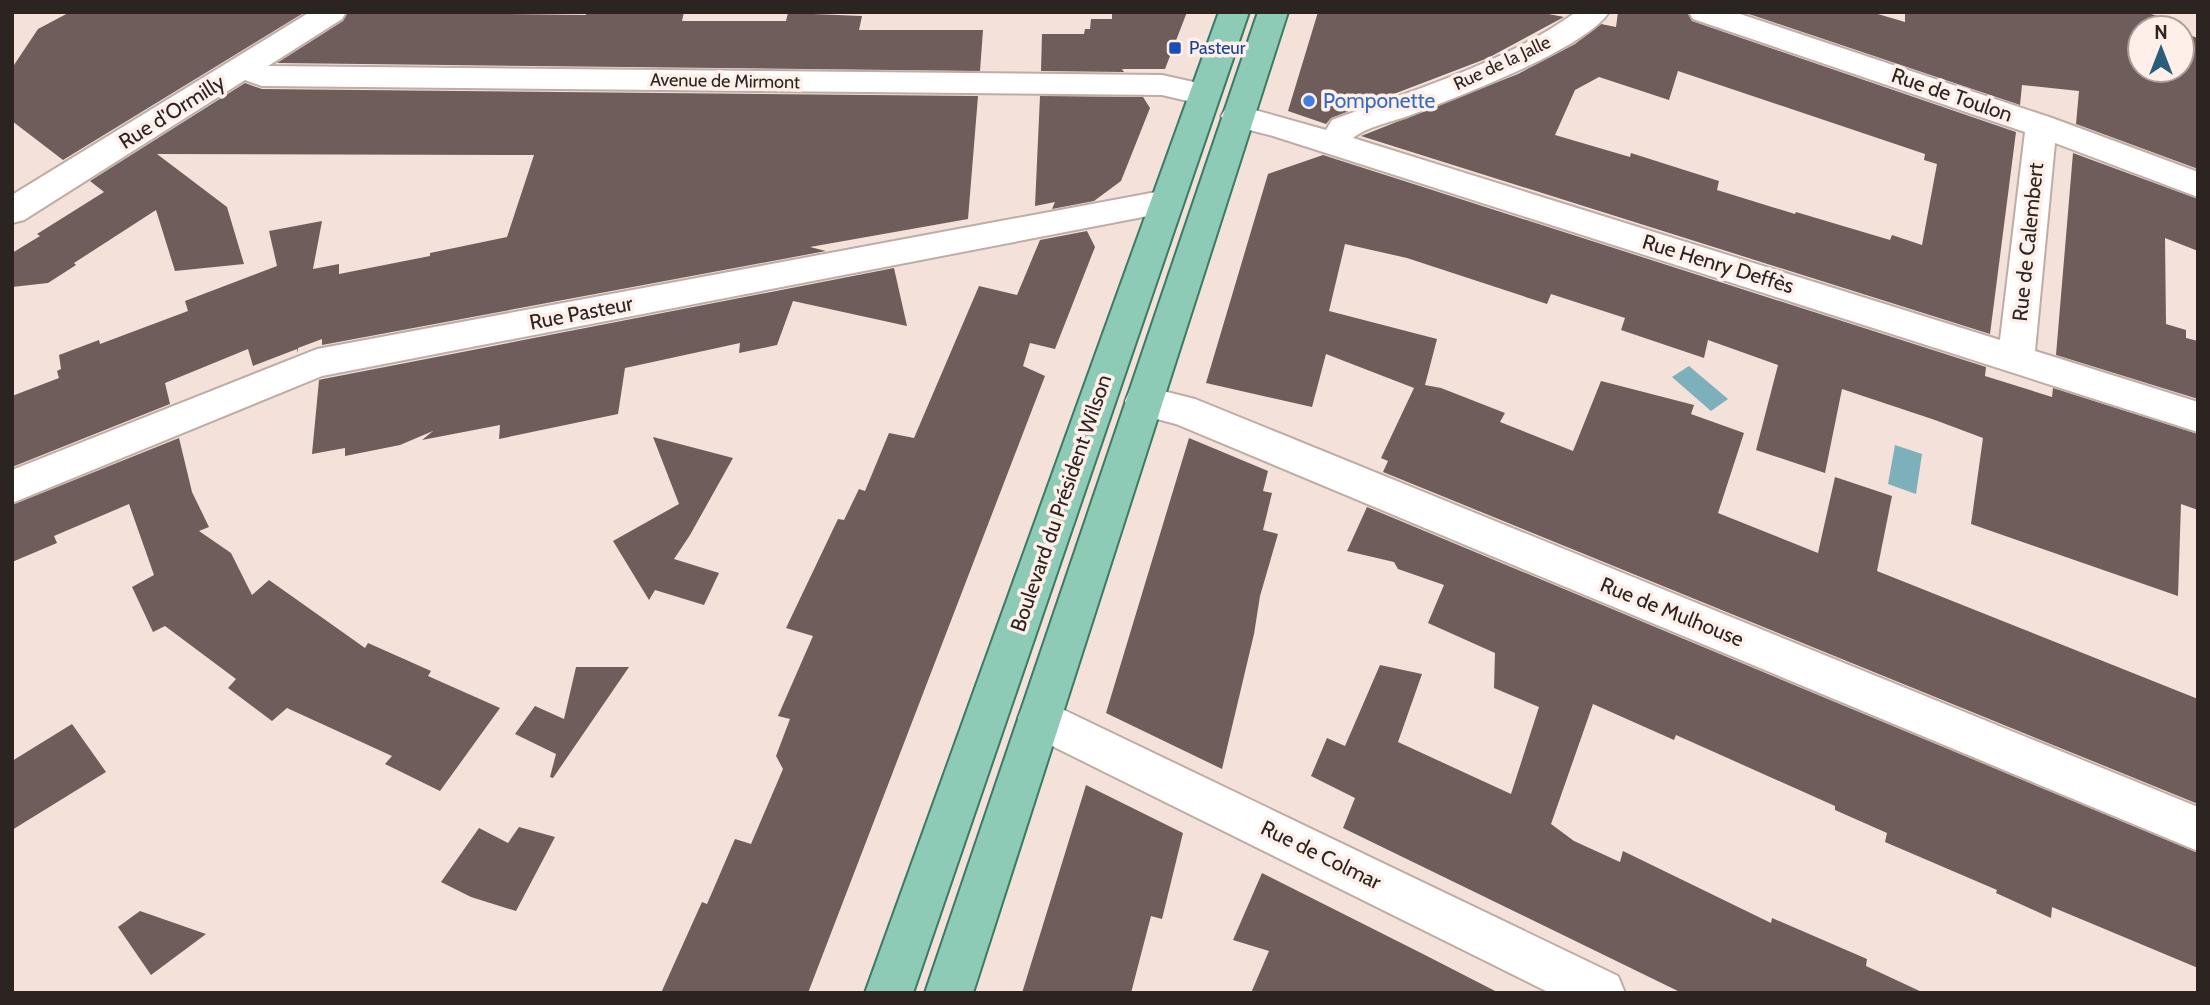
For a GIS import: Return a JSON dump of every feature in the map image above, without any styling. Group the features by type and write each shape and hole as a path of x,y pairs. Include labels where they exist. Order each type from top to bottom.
{"main road":[{"name":"Boulevard du Président Wilson","path":"888,993 1234,12"},
{"path":"949,993 1272,12"}],"street":[{"name":"Rue d'Ormilly","path":"12,211 332,12"},
{"name":"Rue de la Jalle","path":"1334,143 1343,128 1466,82 1566,33 1595,12"},
{"name":"Rue de Toulon","path":"1703,12 2041,126 2198,185"},
{"name":"Avenue de Mirmont","path":"246,66 262,76 1162,85 1205,94"},
{"name":"Rue Henry Deffès","path":"1237,116 1334,143 2198,417"},
{"name":"Rue de Calembert","path":"2016,358 2041,126"},
{"name":"Rue Pasteur","path":"12,486 317,363 1167,202"},
{"name":"Rue de Mulhouse","path":"1143,401 1182,410 2198,829"},
{"name":"Rue de Colmar","path":"1040,718 1601,993"}],"water":[{"path":"1689,366 1728,399 1711,411 1672,377"},
{"path":"1895,445 1922,454 1916,494 1888,484"}],"building":[{"path":"70,12 305,12 63,160 12,121 12,68 38,29"},
{"path":"348,12 586,15 586,12 684,12 682,21 786,21 788,13 862,16 859,30 983,30 980,71 277,63 343,21"},
{"path":"1112,12 1187,12 1165,69 1122,69 1124,72 1041,71 1042,34 1084,34 1085,29 1090,29 1091,19 1112,19"},
{"path":"1318,12 1538,12 1564,17 1488,58 1331,118 1326,124 1288,111"},
{"path":"1618,12 1687,12 1692,21 2016,132 1990,334 1361,136 1518,74 1575,44 1601,24 1616,27","holes":["1678,71 1925,154 1924,160 1937,164 1922,245 1892,235 1890,240 1796,212 1795,214 1717,190 1719,181 1631,153 1630,157 1555,135 1575,90 1599,77 1669,100"]},
{"path":"1743,12 1871,12 1905,22 1905,12 2151,14 2126,14 2126,84 2196,84 2198,38 2198,169 2076,124 2079,91 2022,85 2020,105"},
{"path":"245,83 262,89 978,96 968,219 810,247 826,251 322,345 322,339 298,348 298,353 297,349 253,366 248,349 165,383 170,404 12,467 12,396 59,378 59,355 99,340 100,344 188,311 185,301 277,266 269,231 322,221 313,269 339,264 339,274 507,237 534,155 157,154 227,207 244,264 175,271 156,210 48,283 12,287 12,253 104,192 90,181"},
{"path":"1040,96 1143,97 1150,108 1121,181 1094,201 1052,209 1055,202 1035,206"},
{"path":"2073,153 2198,199 2198,251 2165,238 2166,324 2186,330 2186,338 2198,341 2198,399 2056,355"},
{"path":"1323,155 1986,367 1985,376 2052,397 2053,388 2198,434 2198,510 2181,504 2178,596 1971,524 1983,438 1935,420 1842,389 1825,473 1756,450 1778,365 1708,340 1704,358 1621,330 1625,318 1551,294 1547,304 1407,258 1345,244 1329,311 1437,339 1425,385 1441,388 1505,413 1500,422 1573,451 1601,381 1694,405 1691,414 1744,433 1718,513 1818,553 1835,477 1892,496 1877,571 2198,699 2198,804 1383,472 1388,461 1381,458 1414,388 1326,354 1312,407 1206,383 1268,174"},
{"path":"1087,231 1095,247 1055,349 1030,343 1023,366 1045,376 808,993 661,993 702,902 707,904 735,839 751,844 783,769 776,756 790,719 778,716 813,636 786,628 838,519 844,520 859,489 865,491 889,433 914,438 979,286 1017,295 1040,240"},
{"path":"894,268 907,326 793,301 777,345 739,353 740,343 625,368 618,414 499,439 500,425 422,440 433,431 400,445 345,456 345,448 312,454 319,380"},
{"path":"653,437 733,458 674,559 719,573 704,605 655,590 649,600 613,541 679,504"},
{"path":"179,438 192,492 209,527 199,531 231,553 252,595 269,580 365,648 368,643 431,671 428,676 500,708 440,791 385,764 392,756 287,708 272,721 228,688 236,679 165,626 153,632 132,587 154,575 129,504 54,536 57,543 12,562 12,505"},
{"path":"1189,438 1268,471 1263,491 1272,493 1263,530 1278,534 1260,596 1254,634 1222,769 1106,713"},
{"path":"1367,507 2198,853 2198,968 2052,907 2051,918 1996,893 1997,890 1885,842 1887,833 1835,810 1835,806 1676,735 1674,740 1593,704 1551,824 1574,841 1620,862 1623,851 1771,923 1772,918 1867,959 1866,966 1924,993 1682,993 1343,828 1355,798 1311,776 1327,738 1345,746 1380,665 1422,674 1398,742 1511,794 1539,707 1494,688 1495,653 1428,623 1444,585 1398,569 1394,562 1347,551"},
{"path":"576,667 629,667 553,778 550,777 556,754 515,734 535,706 564,719"},
{"path":"72,724 106,772 12,830 12,761"},
{"path":"1086,785 1183,833 1162,919 1151,916 1131,993 1022,993"},
{"path":"519,827 555,837 516,911 471,897 441,882 479,828 508,843"},
{"path":"1262,873 1499,993 1251,993 1269,951 1233,940"},
{"path":"140,911 206,934 151,975 118,927"}],"place":[{"name":"Pasteur","path":"1175,48"},
{"name":"Pomponette","path":"1309,101"}]}
